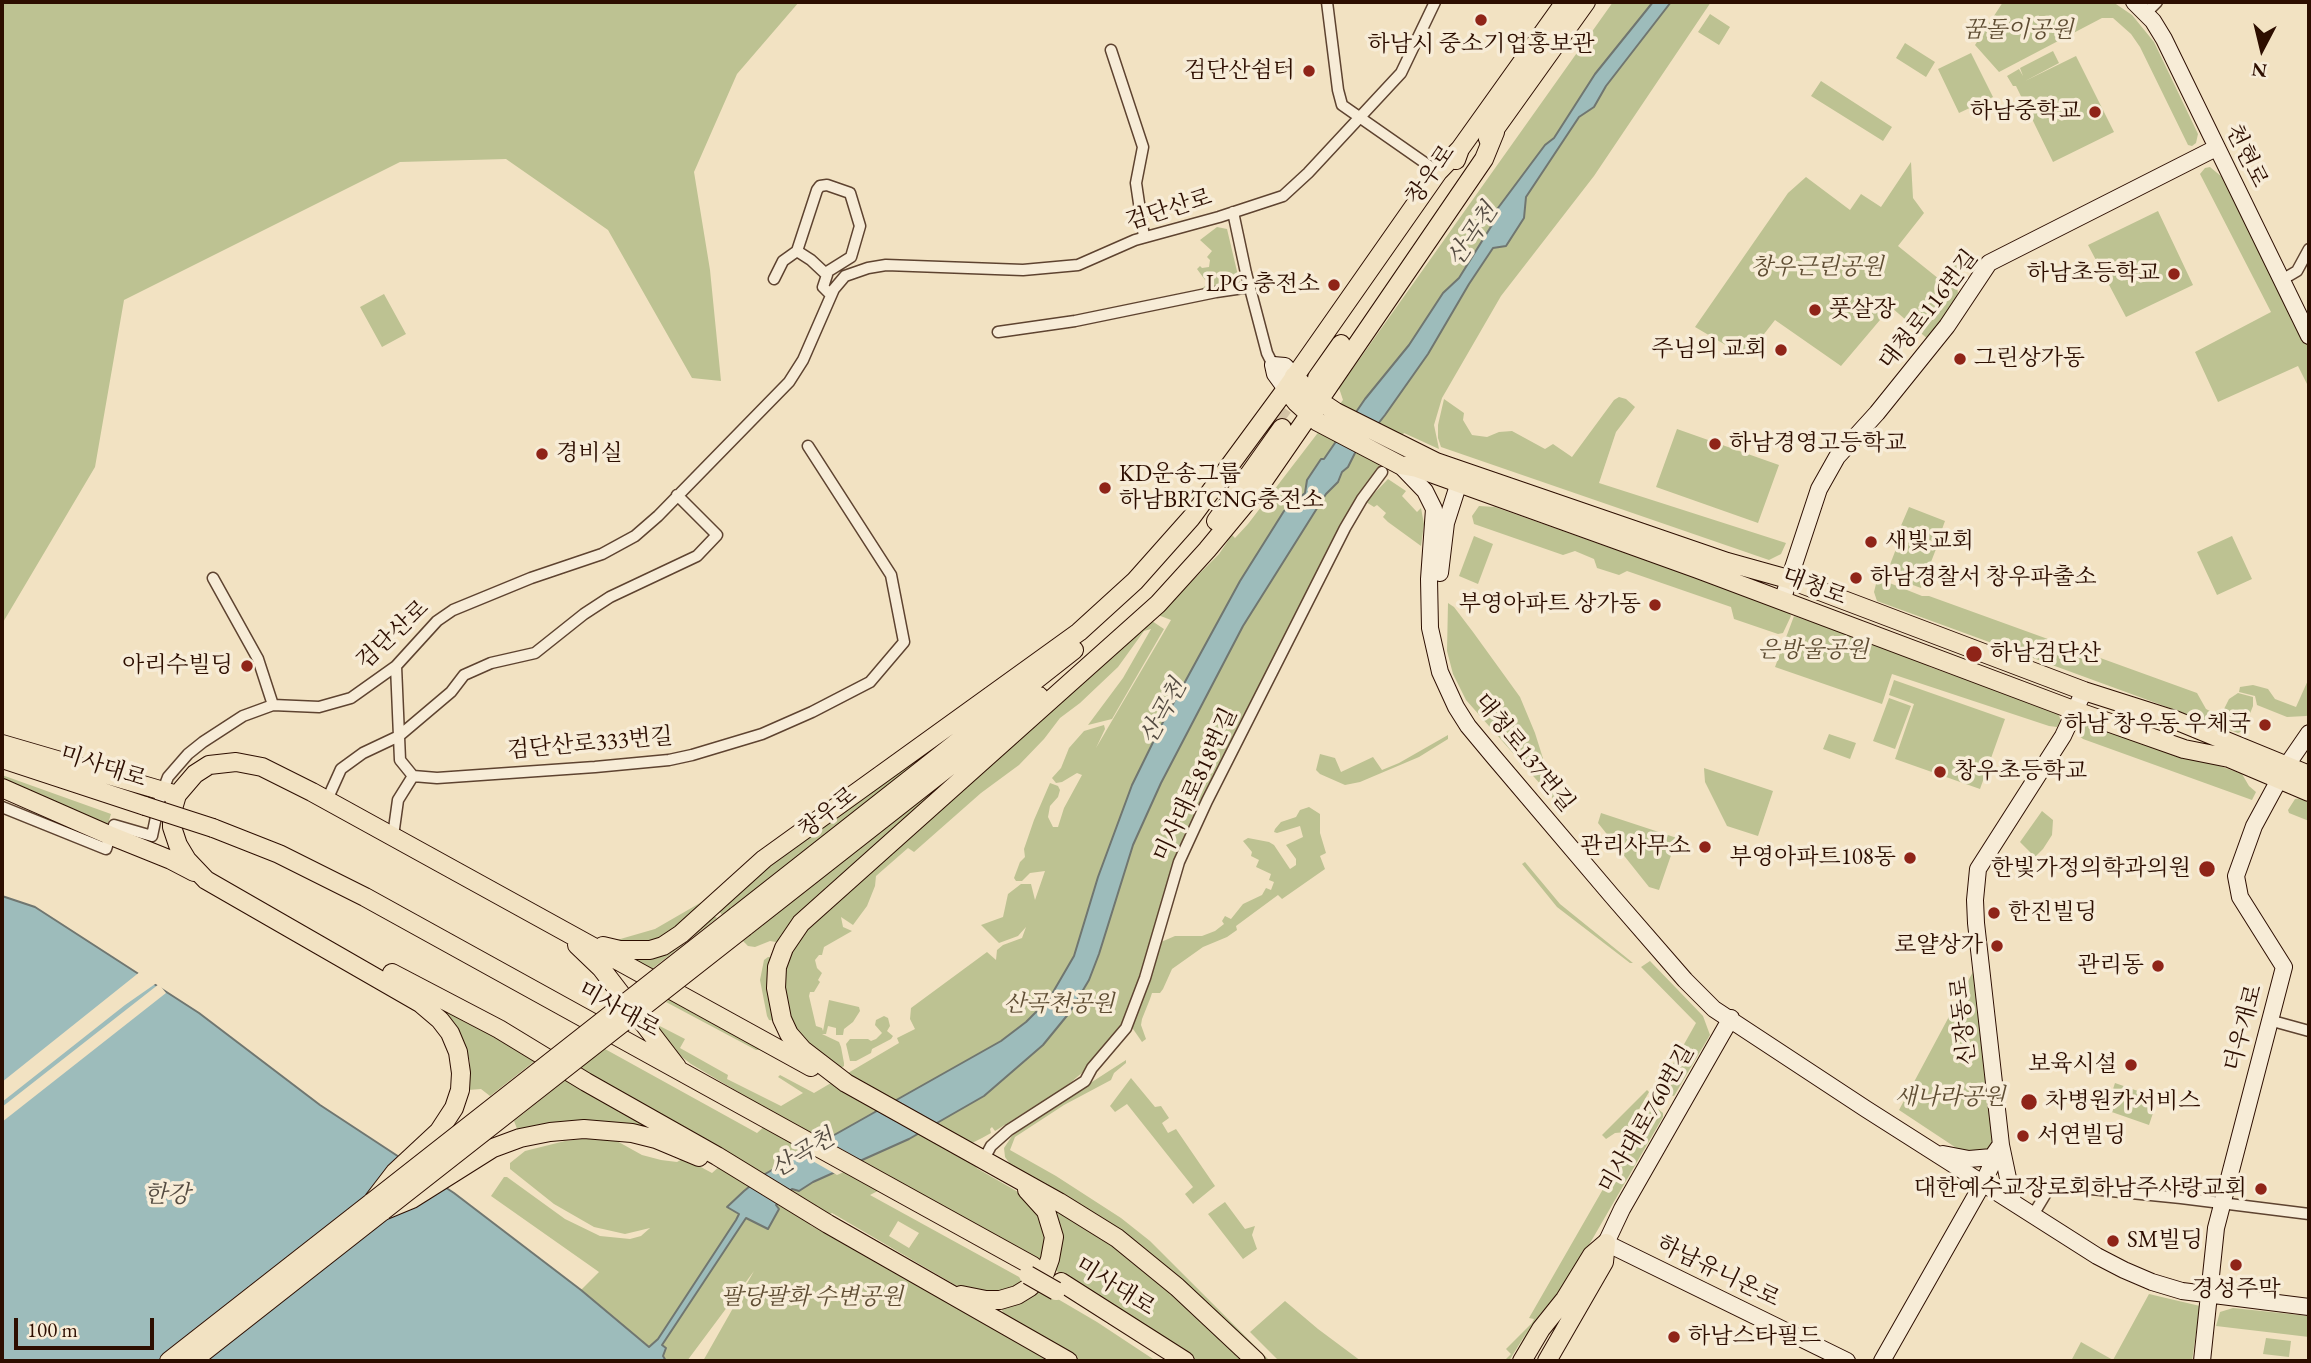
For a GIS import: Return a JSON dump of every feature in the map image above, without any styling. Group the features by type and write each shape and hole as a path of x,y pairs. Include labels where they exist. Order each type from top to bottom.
{"main road":[{"name":"창우로","path":"1301,379 1452,169 1460,149 1565,2"},
{"name":"창우로","path":"1301,379 1495,132 1586,2"},
{"name":"천현로","path":"2134,2 2152,7 2164,39 2309,337"},
{"path":"840,1079 796,1043 782,1019 777,1003 777,967 791,934 1158,604 1259,486 1484,159 1495,132"},
{"name":"대청로116번길","path":"1782,601 1819,489 1837,457 1877,413 1947,326 1989,263 2216,148"},
{"path":"590,944 620,950 643,950 663,946 681,934 764,859 1079,632 1135,581 1191,518 1301,379 1438,172 1460,149"},
{"path":"1273,366 1285,366 1301,379 1314,408 1333,420"},
{"name":"대청로","path":"1333,420 1392,440 1461,477 2076,711 2185,749 2283,773 2309,775"},
{"name":"대청로","path":"1333,420 1381,464 1461,477 1788,579 2084,691 2175,720 2283,773 2309,792"},
{"name":"창우로","path":"378,1206 741,922 1072,652 1110,618 1186,541 1278,425"},
{"name":"대청로137번길","path":"1400,465 1425,491 1434,509 1429,579 1430,628 1440,672 1468,726 1670,963 1714,1009 1983,1183"},
{"name":"대청로137번길","path":"1461,477 1445,530 1438,599 1443,652 1459,693 1495,745 1682,964 1722,1001 1731,1018"},
{"name":"신장동로","path":"2013,1202 2001,1145 1976,923 1978,869 2056,748 2084,691"},
{"name":"더우개로","path":"2202,1361 2216,1228 2284,967 2240,897 2236,876 2254,826 2309,733"},
{"path":"2,744 170,792"},
{"name":"미사대로","path":"2,759 144,811"},
{"path":"170,792 209,765 236,762 262,767 327,800 818,1070 840,1079 984,1159 1116,1238 1177,1287 1256,1361"},
{"name":"미사대로","path":"2,768 279,854 365,897 681,1072 817,1156 1031,1270 1185,1361"},
{"path":"233,887 188,849 179,818 179,807 183,798 189,788 201,778 222,768 236,768 284,779"},
{"path":"2,788 171,860 420,1003 440,1020 450,1033 458,1052 460,1090 454,1108 439,1131 395,1172 378,1206 192,1361"},
{"path":"170,792 172,827 178,845 187,860 206,880"},
{"name":"미사대로","path":"211,833 324,888 759,1120"},
{"path":"187,860 343,949 499,1029 715,1159 1068,1361"},
{"path":"551,922 601,968 681,1072"},
{"name":"미사대로760번길","path":"1606,1243 1622,1209 1731,1018"},
{"path":"169,1361 378,1206 412,1199 493,1148 520,1138 584,1129 632,1133 715,1159"},
{"path":"1936,1153 1969,1159 1992,1157 2001,1145"},
{"path":"1882,1361 1983,1183 2001,1145"},
{"path":"945,1290 986,1300 1000,1300 1017,1295 1045,1273 1054,1237 1046,1211 1006,1172"},
{"path":"1983,1183 2097,1256 2152,1282 2182,1291 2309,1307"},
{"path":"1533,1361 1591,1255 1606,1243"},
{"path":"1547,1361 1604,1262 1606,1243"},
{"name":"하남유니온로","path":"1606,1243 1847,1361"},
{"name":"미사대로","path":"1058,1286 1167,1361"},
{"path":"1522,1361 1541,1329 1565,1299"}],"street":[{"path":"1327,2 1342,105 1438,172"},
{"name":"검단산로","path":"113,829 114,825 152,836 170,792 168,777 179,763 203,742 243,716 273,705 308,708 339,703 369,687 396,666 444,615 614,548 646,527 789,382 803,360 831,295 845,276 868,268 903,264 1023,270 1065,267 1087,262 1144,237 1273,200 1291,190 1401,73 1434,2"},
{"path":"1111,50 1143,147 1136,183 1144,237"},
{"path":"774,279 783,261 797,251 820,186 827,185 850,193 860,226 851,257 827,275 823,287 831,295"},
{"path":"1233,212 1250,288 1273,366"},
{"path":"2280,281 2297,271 2309,249"},
{"path":"797,251 827,275"},
{"path":"998,332 1075,321 1216,292 1250,288"},
{"name":"검단산로333번길","path":"413,776 463,776 669,760 762,734 870,682 904,642 891,575 808,446"},
{"name":"미사대로818번길","path":"984,1159 991,1146 1009,1130 1085,1081 1092,1068 1126,1028 1145,978 1179,862 1345,528 1381,464"},
{"path":"327,800 341,769 363,753 399,736 451,692 464,675 491,663 535,653 610,597 697,556 717,535 677,495"},
{"path":"213,578 258,659 273,705"},
{"path":"393,836 398,800 413,776 400,760 400,710 396,666"},
{"path":"203,742 209,765"},
{"path":"2,807 106,849 108,843"},
{"path":"2269,1020 2309,1031"},
{"path":"2033,1215 2051,1185 2309,1214"}],"green space":[{"path":"2,2 799,2 737,74 694,172 710,270 721,381 692,378 608,230 506,159 400,162 124,300 95,467 2,624"},
{"name":"산곡천공원","path":"1613,2 1711,2 1594,176 1501,296 1442,398 1434,425 1439,449 1404,433 1387,452 1225,759 1119,1032 1089,1067 1064,1088 995,1131 992,1127 991,1133 969,1142 965,1157 978,1169 1025,1196 1045,1219 1045,1263 897,1181 870,1195 1030,1283 1004,1296 962,1289 832,1213 810,1225 1057,1361 703,1361 754,1271 687,1361 666,1361 581,1290 599,1272 491,1196 504,1177 507,1177 565,1219 600,1236 630,1239 641,1236 650,1228 625,1234 594,1227 554,1204 510,1169 510,1163 525,1151 590,1138 615,1140 642,1155 661,1160 677,1162 684,1158 712,1173 729,1158 577,1070 605,1049 757,1133 777,1115 691,1064 678,1054 648,1020 685,1039 680,1048 728,1075 727,1079 781,1106 803,1093 778,1077 780,1075 814,1093 899,1043 897,1038 915,1029 910,1019 911,1008 987,952 996,960 997,950 1022,938 1026,927 1018,936 999,943 981,925 1003,917 1008,894 1021,884 1031,884 1035,900 1045,871 1030,873 1022,881 1016,881 1014,878 1020,862 1025,857 1024,849 1050,783 1058,786 1060,790 1050,806 1048,817 1053,827 1058,827 1064,808 1082,775 1077,773 1056,783 1052,778 1061,768 1069,748 1084,731 1104,725 1105,729 1096,748 1171,620 1158,615 1219,554 1232,535 1235,538 1248,524 1343,400 1339,388","holes":["898,1221 919,1233 909,1248 889,1236"]},
{"name":"꿈돌이공원","path":"2003,2 2113,2 2132,15 2154,42 2198,134 2196,143 2188,145 2140,47 2131,34 2113,18 2102,18 1999,72 1975,45"},
{"path":"1710,14 1730,27 1719,45 1698,32"},
{"path":"1905,43 1935,62 1926,77 1896,58"},
{"path":"2053,51 2059,63 2025,81 2076,56 2114,132 2053,162 2016,86 2013,86 2007,76 2019,69 2023,76 2020,68"},
{"path":"1971,53 1993,97 1959,113 1938,69"},
{"path":"1821,81 1892,127 1883,141 1811,96"},
{"name":"창우근린공원","path":"1911,162 1913,198 1924,213 1898,246 1939,279 1956,261 1960,278 1953,304 1930,341 1891,307 1841,366 1775,320 1746,357 1695,327 1788,193 1806,177 1850,210 1861,194 1881,207"},
{"path":"2210,167 2222,177 2309,343 2309,388 2298,366 2218,402 2195,352 2271,312 2200,174"},
{"path":"2158,211 2193,285 2126,317 2088,245"},
{"path":"1217,227 1227,229 1240,284 1203,290 1201,289 1208,284 1197,269 1200,266 1209,267 1210,260 1207,257 1212,251 1200,240"},
{"path":"384,294 406,334 382,347 360,307"},
{"path":"1619,397 1635,407 1616,432 1599,483 1786,543 1781,554 1769,560 1441,447 1438,438 1444,399 1464,413 1463,420 1472,435 1487,437 1512,431 1545,449 1553,444 1572,457"},
{"path":"1677,429 1779,465 1758,523 1656,487"},
{"path":"1388,479 1406,491 1402,496 1417,512 1421,508 1424,524 1421,546 1388,522 1383,517 1386,513 1377,505 1374,507 1366,502"},
{"path":"1479,506 1495,507 1789,611 1791,616 1783,633 1778,634 1734,619 1731,607 1627,571 1619,575 1597,568 1594,559 1575,551 1563,555 1474,524 1472,516"},
{"path":"1909,507 1945,521 1937,543 1900,528"},
{"path":"1474,536 1493,544 1478,584 1459,576"},
{"path":"1901,536 1936,549 1921,588 1886,575"},
{"path":"2232,536 2252,579 2217,595 2197,552"},
{"path":"1882,580 2197,693 2206,709 2216,714 2223,711 2229,699 2238,693 2253,697 2253,706 2243,731 2238,733 1877,601 1874,592 1876,584"},
{"path":"1448,603 1454,607 1520,697 1535,733 1557,803 1466,700 1453,674 1447,651"},
{"name":"은방울공원","path":"1794,616 1920,658 1930,667 2047,708 2058,713 2061,721 2057,727 2049,726 1892,674 1882,704 1775,667"},
{"path":"1149,619 1164,629 1112,719 1088,725 1123,678 1151,629 1144,631 1118,667 1060,718 1019,765 981,793 914,852 908,848 876,876 867,906 853,925 841,917 843,927 852,931 824,947 822,955 815,960 822,973 818,980 820,982 809,996 816,1026 823,1031 829,1000 859,1007 860,1011 844,1029 843,1035 836,1035 836,1028 828,1026 826,1034 822,1034 839,1042 844,1066 839,1069 789,1028 781,969 803,928"},
{"path":"1031,673 722,915 719,911 768,864"},
{"path":"2309,678 2309,715 2306,716 2287,717 2257,705 2255,696 2239,692 2240,687 2253,685 2268,689 2275,699 2296,707"},
{"path":"1894,680 2005,719 1980,789 1895,759 1914,704 1889,695"},
{"path":"1889,698 1911,706 1895,749 1873,741"},
{"path":"2086,720 2094,720 2242,774 2256,792 2252,800 2083,739 2078,735"},
{"path":"1008,727 782,943 770,941 755,947 748,946 743,941"},
{"path":"1829,734 1856,743 1850,759 1823,749"},
{"path":"1448,735 1448,739 1419,757 1360,782 1345,785 1316,770 1320,754 1335,758 1341,772 1373,757 1382,770"},
{"path":"1704,768 1773,791 1758,836 1727,826 1705,782"},
{"path":"2,775 111,814 107,827 2,784"},
{"path":"2295,799 2309,801 2309,821 2289,813 2288,810"},
{"path":"1309,807 1320,814 1320,833 1326,853 1320,856 1325,869 1282,899 1278,895 1236,926 1237,930 1227,937 1203,947 1172,969 1160,993 1152,993 1142,1019 1141,1025 1146,1039 1142,1042 1131,1026 1161,942 1175,936 1202,936 1215,931 1224,924 1222,921 1225,916 1231,919 1243,904 1262,895 1266,888 1271,890 1274,882 1269,880 1271,874 1256,867 1259,860 1251,856 1252,852 1243,841 1248,838 1269,842 1274,845 1290,869 1296,865 1296,859 1286,845 1303,837 1300,826 1274,832 1281,822 1296,817 1300,810"},
{"path":"2042,811 2053,820 2052,835 2035,857 2020,842"},
{"path":"1601,813 1677,838 1659,890 1649,887 1598,823"},
{"path":"1525,862 1560,904 1633,963 1557,907 1522,864"},
{"path":"719,892 656,944 610,942 655,929"},
{"path":"713,915 717,918 648,972 624,956"},
{"path":"775,957 775,1021 769,1020 767,1016 760,980 764,960"},
{"path":"1650,961 1703,1016 1710,1035 1674,1096 1662,1093 1660,1087 1696,1023 1641,967"},
{"name":"새나라공원","path":"1975,968 1995,1144 1976,1161 1899,1110"},
{"path":"380,972 536,1060 490,1096 481,1089 468,1090 470,1062 457,1029"},
{"path":"673,995 803,1072 666,1002"},
{"path":"884,1016 888,1018 890,1026 887,1031 893,1036 891,1039 872,1049 871,1053 856,1061 850,1061 846,1044 850,1039 876,1039 882,1033 875,1025 876,1020"},
{"path":"1126,1060 1111,1080 1064,1105 1015,1137 1010,1150 1121,1218 1150,1241 1270,1361 1260,1361 1088,1210 1010,1164 1005,1157 1004,1148 1012,1136"},
{"path":"1131,1078 1155,1107 1161,1106 1169,1118 1162,1123 1168,1133 1176,1129 1215,1186 1193,1204 1185,1194 1193,1187 1127,1104 1115,1112 1110,1106"},
{"path":"567,1079 679,1142 518,1131 514,1121"},
{"path":"2115,1083 2158,1098 2149,1125 2106,1110"},
{"path":"1647,1090 1649,1092 1626,1132 1615,1133 1606,1139 1602,1135"},
{"path":"1649,1109 1658,1109 1663,1113 1663,1117 1571,1276 1517,1361 1511,1361 1528,1330 1509,1361 1504,1361 1511,1354 1506,1349 1532,1323 1534,1319 1529,1318"},
{"path":"1225,1202 1245,1229 1255,1226 1252,1235 1257,1249 1243,1259 1208,1214"},
{"path":"1052,1205 1087,1225 1154,1278 1243,1361 1198,1361 1052,1268"},
{"path":"1039,1288 1156,1361 1082,1361 1008,1321 1000,1307"},
{"path":"2149,1294 2200,1306 2192,1361 2071,1361 2081,1342 2113,1360"},
{"path":"1285,1301 1361,1361 1279,1361 1250,1332"},
{"path":"2233,1308 2309,1316 2309,1337 2216,1326 2220,1312"},
{"path":"2266,1338 2291,1341 2289,1357 2263,1354"}],"water":[{"name":"한강","path":"1653,2 1671,2 1606,86 1594,107 1579,117 1526,197 1524,218 1506,246 1493,248 1428,354 1355,453 1338,482 1326,494 1243,626 1161,783 1133,845 1099,954 1089,980 1070,1012 1043,1045 984,1096 909,1139 813,1182 799,1191 792,1189 776,1205 779,1209 768,1229 746,1218 662,1345 666,1348 663,1356 666,1361 2,1361 2,896 35,907 199,1013 320,1105 454,1193 581,1290 649,1347 658,1339 736,1220 739,1214 727,1207 744,1191 765,1174 1001,1041 1026,1022 1049,999 1074,956 1098,877 1132,785 1240,581 1284,511 1305,493 1307,480 1321,459 1324,459 1365,399 1409,345 1443,293 1459,278 1492,225 1492,216 1545,145 1554,138 1595,74"}],"pier":[{"path":"141,971 158,982 2,1102 2,1082"},
{"path":"159,984 166,993 2,1122 2,1107"},
{"path":"820,1138 865,1163 837,1175 797,1152"}],"tunnel":[{"path":"1273,422 1292,395"}],"place":[{"name":"하남시 중소기업홍보관","path":"1481,20"},
{"name":"검단산쉼터","path":"1309,71"},
{"name":"하남중학교","path":"2095,112"},
{"name":"하남초등학교","path":"2174,274"},
{"name":"LPG 충전소","path":"1334,285"},
{"name":"풋살장","path":"1815,310"},
{"name":"주님의 교회","path":"1781,350"},
{"name":"그린상가동","path":"1960,359"},
{"name":"하남경영고등학교","path":"1715,444"},
{"name":"경비실","path":"542,454"},
{"name":"KD운송그룹 하남BRTCNG충전소","path":"1105,488"},
{"name":"새빛교회","path":"1871,542"},
{"name":"하남경찰서 창우파출소","path":"1856,578"},
{"name":"부영아파트 상가동","path":"1655,605"},
{"name":"하남검단산","path":"1974,654"},
{"name":"아리수빌딩","path":"247,666"},
{"name":"하남 창우동 우체국","path":"2265,725"},
{"name":"창우초등학교","path":"1940,772"},
{"name":"관리사무소","path":"1705,847"},
{"name":"부영아파트108동","path":"1910,858"},
{"name":"한빛가정의학과의원","path":"2207,869"},
{"name":"한진빌딩","path":"1994,913"},
{"name":"로얄상가","path":"1997,946"},
{"name":"관리동","path":"2158,966"},
{"name":"보육시설","path":"2131,1065"},
{"name":"차병원카서비스","path":"2029,1102"},
{"name":"서연빌딩","path":"2023,1136"},
{"name":"대한예수교장로회하남주사랑교회","path":"2261,1189"},
{"name":"SM빌딩","path":"2113,1241"},
{"name":"경성주막","path":"2236,1265"},
{"name":"하남스타필드","path":"1674,1337"}],"water label":[{"name":"산곡천","path":"1473,235"},
{"name":"산곡천","path":"1164,712"},
{"name":"산곡천","path":"803,1154"}],"park label":[{"name":"팔당팔화 수변공원","path":"812,1298"}]}
